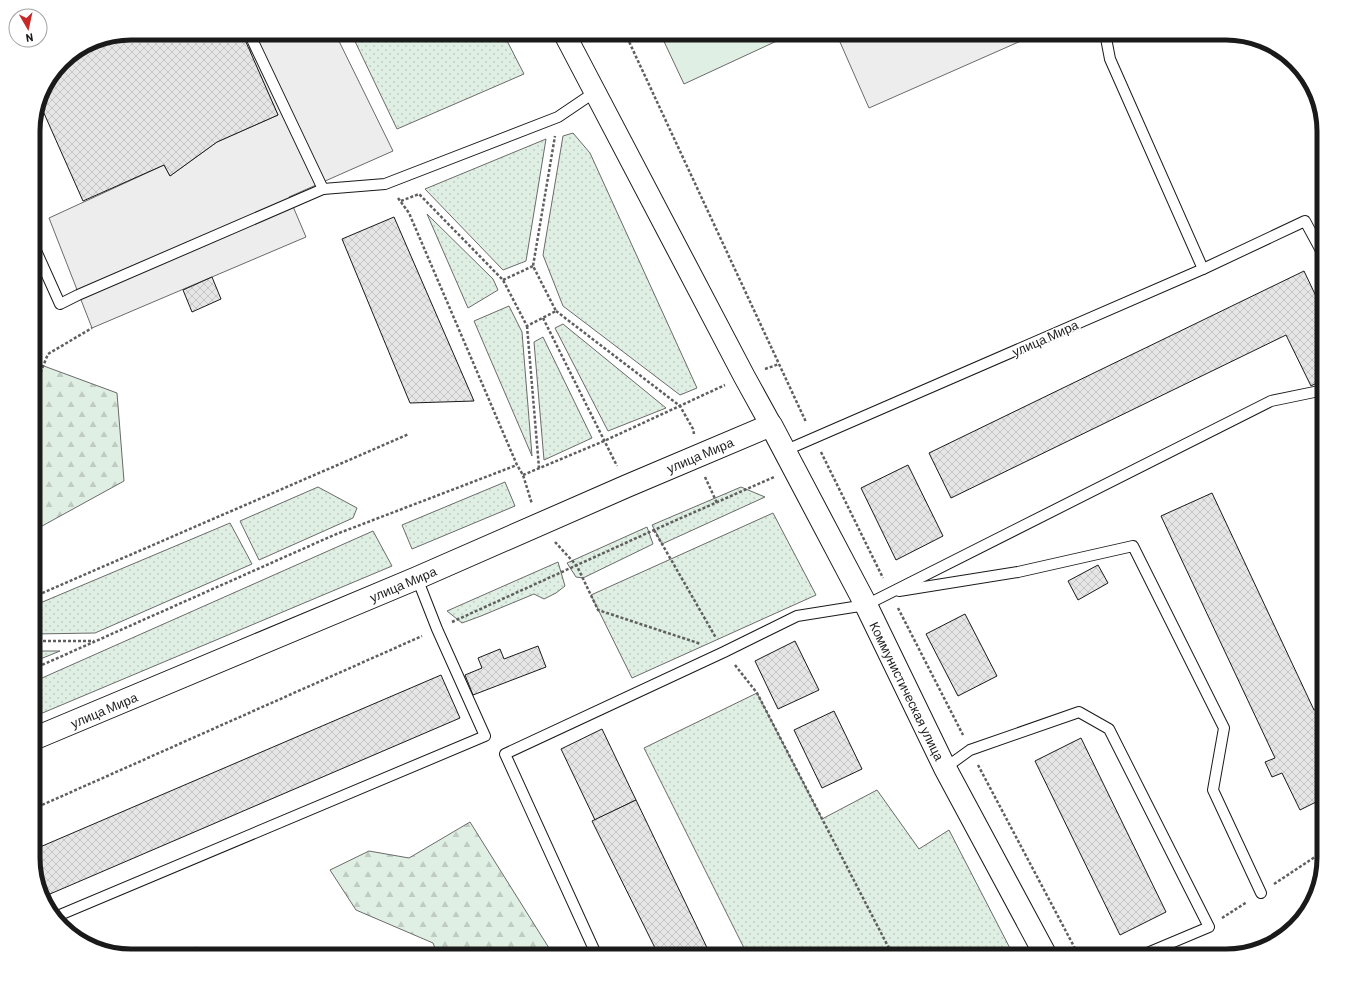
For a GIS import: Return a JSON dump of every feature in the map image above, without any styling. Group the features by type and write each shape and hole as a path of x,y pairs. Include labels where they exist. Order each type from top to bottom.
{"street":[{"path":"568,40 771,425"},
{"name":"Коммунистическая улица","path":"771,425 866,605 945,768 1042,949"},
{"name":"улица Мира","path":"40,736 417,578 771,425"}],"lane":[{"path":"252,40 323,189"},
{"path":"1106,40 1110,59 1203,269"},
{"path":"40,260 60,304 323,189 385,184 558,117 595,92"},
{"name":"улица Мира","path":"789,460 814,439 1203,269 1305,221 1317,243"},
{"path":"593,949 506,754 724,652 797,616 866,605 1271,401 1317,391"},
{"path":"890,592 1018,572 1133,546 1224,728 1213,790 1261,893"},
{"path":"60,915 485,736 437,629 417,578"},
{"path":"945,768 970,750 1079,712 1109,729 1209,927 1157,949"}],"path":[{"path":"628,40 814,439 970,750 1075,949"},
{"path":"558,117 533,266 556,311 680,406 693,429"},
{"path":"385,184 401,201 409,213 523,475 539,525 577,566 598,610 724,652"},
{"path":"401,201 419,194 503,280 527,326 539,468"},
{"path":"503,280 533,266"},
{"path":"527,326 556,311"},
{"path":"543,318 627,486"},
{"path":"40,374 48,354 92,328"},
{"path":"523,475 680,406 744,376 779,364"},
{"path":"40,594 409,434"},
{"path":"40,806 577,566 654,530 789,460"},
{"path":"40,666 334,535 518,465"},
{"path":"654,530 724,652 758,693 889,949"},
{"path":"40,641 97,641"}],"green space":[{"path":"354,40 507,40 524,74 397,129"},
{"path":"663,40 779,40 684,84"},
{"path":"573,133 590,153 697,388 680,395 563,306 543,255 563,136"},
{"path":"546,139 526,261 503,270 425,189"},
{"path":"427,214 493,279 498,290 468,308"},
{"path":"509,306 522,332 532,456 474,321"},
{"path":"563,324 666,408 608,431 555,328"},
{"path":"543,337 592,438 544,460 534,342"},
{"path":"40,365 117,393 124,481 40,527"},
{"path":"505,482 515,506 412,549 402,525"},
{"path":"318,487 357,508 353,518 259,560 240,521"},
{"path":"741,487 765,497 662,544 652,525"},
{"path":"773,513 816,595 632,678 591,595"},
{"path":"230,523 252,564 95,633 40,634 40,603"},
{"path":"647,527 653,544 583,578 576,577 567,563"},
{"path":"373,531 392,566 40,714 40,679"},
{"path":"558,562 565,586 556,593 544,599 534,594 462,623 447,611"},
{"path":"40,651 60,651 40,659"},
{"path":"757,693 822,819 877,790 919,849 949,830 1010,949 744,949 644,748"},
{"path":"470,822 550,949 435,949 433,943 356,910 330,870 369,851 409,858"}],"shaded area":[{"path":"248,40 338,40 393,151 289,197 306,237 92,328 49,218 164,165 170,176 217,142 278,115 251,55"},
{"path":"839,40 1023,40 869,108"}],"building":[{"path":"125,40 245,40 278,115 217,142 170,176 164,165 83,201 43,110 49,91 55,80 67,67 85,52 107,43"},
{"path":"394,217 474,401 410,403 342,239"},
{"path":"1304,271 1317,298 1317,383 1311,386 1286,335 951,498 929,453"},
{"path":"212,277 221,299 192,312 183,290"},
{"path":"908,465 943,536 896,560 861,488"},
{"path":"1212,493 1314,710 1317,709 1317,802 1300,810 1282,773 1272,777 1265,762 1275,758 1161,516"},
{"path":"1098,565 1108,583 1078,600 1068,581"},
{"path":"965,614 997,676 958,696 926,634"},
{"path":"795,641 819,690 778,709 755,661"},
{"path":"538,646 546,667 473,695 465,675 482,668 478,658 500,649 504,659"},
{"path":"441,675 460,718 48,895 43,882 40,864 40,847"},
{"path":"834,711 862,769 822,788 794,730"},
{"path":"602,729 636,800 595,820 561,749"},
{"path":"1081,738 1166,912 1120,935 1035,761"},
{"path":"636,800 708,949 656,949 592,821"}]}
